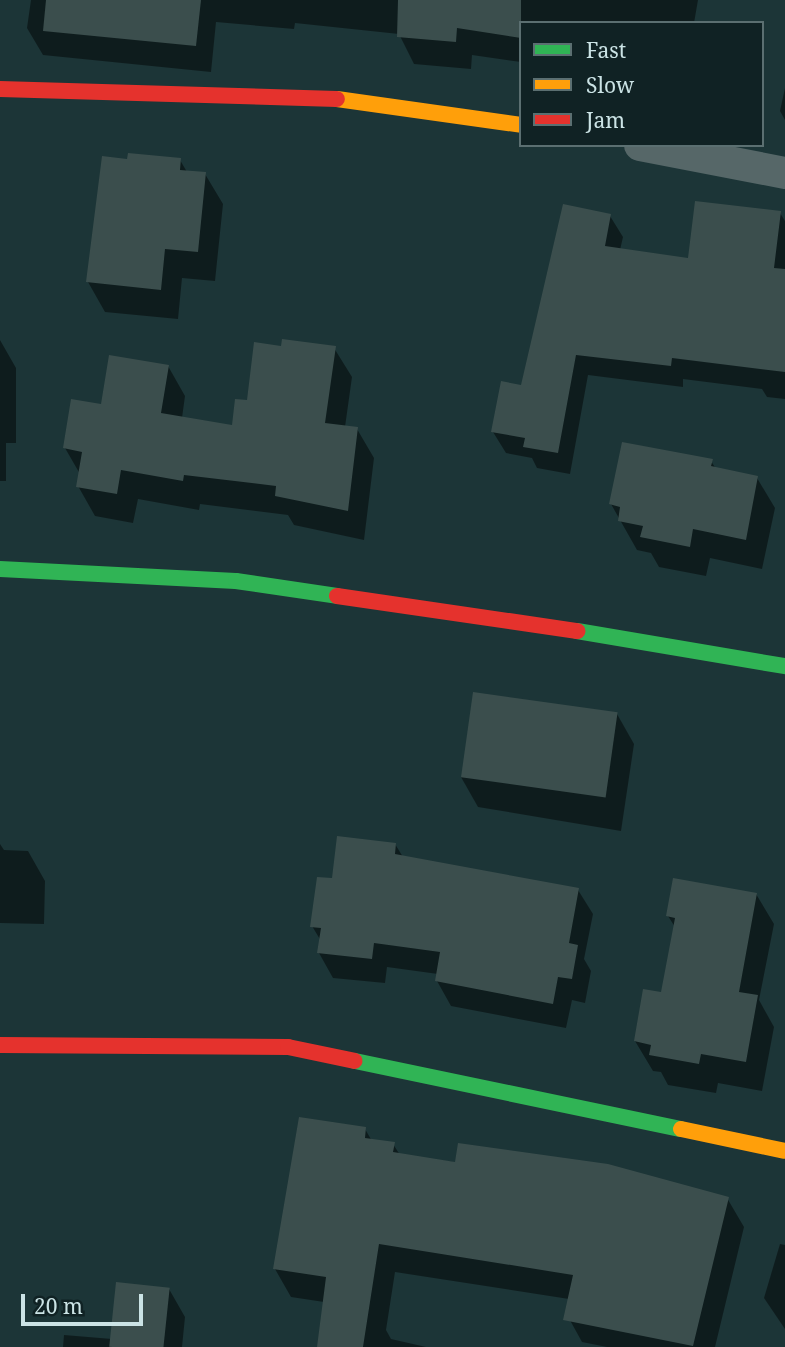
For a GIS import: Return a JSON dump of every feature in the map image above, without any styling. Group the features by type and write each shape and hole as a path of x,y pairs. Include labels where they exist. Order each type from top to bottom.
{"street":[{"path":"0,89 321,97 519,125"},
{"path":"650,147 785,173"},
{"path":"0,569 236,581 677,646 785,666"},
{"path":"0,1045 288,1047 785,1151"}],"building":[{"path":"46,0 201,0 196,46 43,31"},
{"path":"398,0 521,0 519,38 457,28 456,42 397,37"},
{"path":"128,153 181,158 180,170 206,172 198,252 165,249 161,290 86,282 102,156 127,159"},
{"path":"695,201 781,211 774,268 785,269 785,372 672,358 671,366 576,355 558,453 523,447 525,438 491,432 501,381 521,385 563,204 611,214 605,246 688,258"},
{"path":"282,339 336,346 325,423 358,427 348,511 275,496 276,486 184,475 183,481 121,470 117,494 76,487 82,452 63,448 71,399 101,404 109,355 169,365 161,413 232,425 235,399 247,400 254,342 281,346"},
{"path":"622,442 713,459 711,466 758,476 746,540 693,529 690,547 640,537 643,526 618,521 620,507 609,504"},
{"path":"473,692 618,712 606,797 461,777"},
{"path":"337,836 396,843 395,854 579,888 569,943 578,945 572,979 558,977 553,1004 435,981 440,952 374,943 372,959 317,953 321,928 310,927 317,877 332,878"},
{"path":"673,878 757,893 739,992 758,995 746,1062 701,1054 699,1064 649,1055 651,1045 634,1041 643,989 661,992 675,918 666,916"},
{"path":"299,1117 366,1127 365,1138 395,1142 393,1152 455,1162 458,1143 608,1164 729,1197 693,1346 563,1320 573,1275 379,1244 363,1347 317,1347 326,1277 273,1269"},
{"path":"116,1282 170,1288 163,1347 109,1347"}],"traffic: fast":[{"path":"0,569 236,581 337,596"},
{"path":"577,631 785,666"},
{"path":"355,1061 681,1129"}],"traffic: slow":[{"path":"337,99 519,125"},
{"path":"681,1129 785,1151"}],"traffic: jam":[{"path":"0,89 337,99"},
{"path":"337,596 577,631"},
{"path":"0,1045 288,1047 355,1061"}]}
